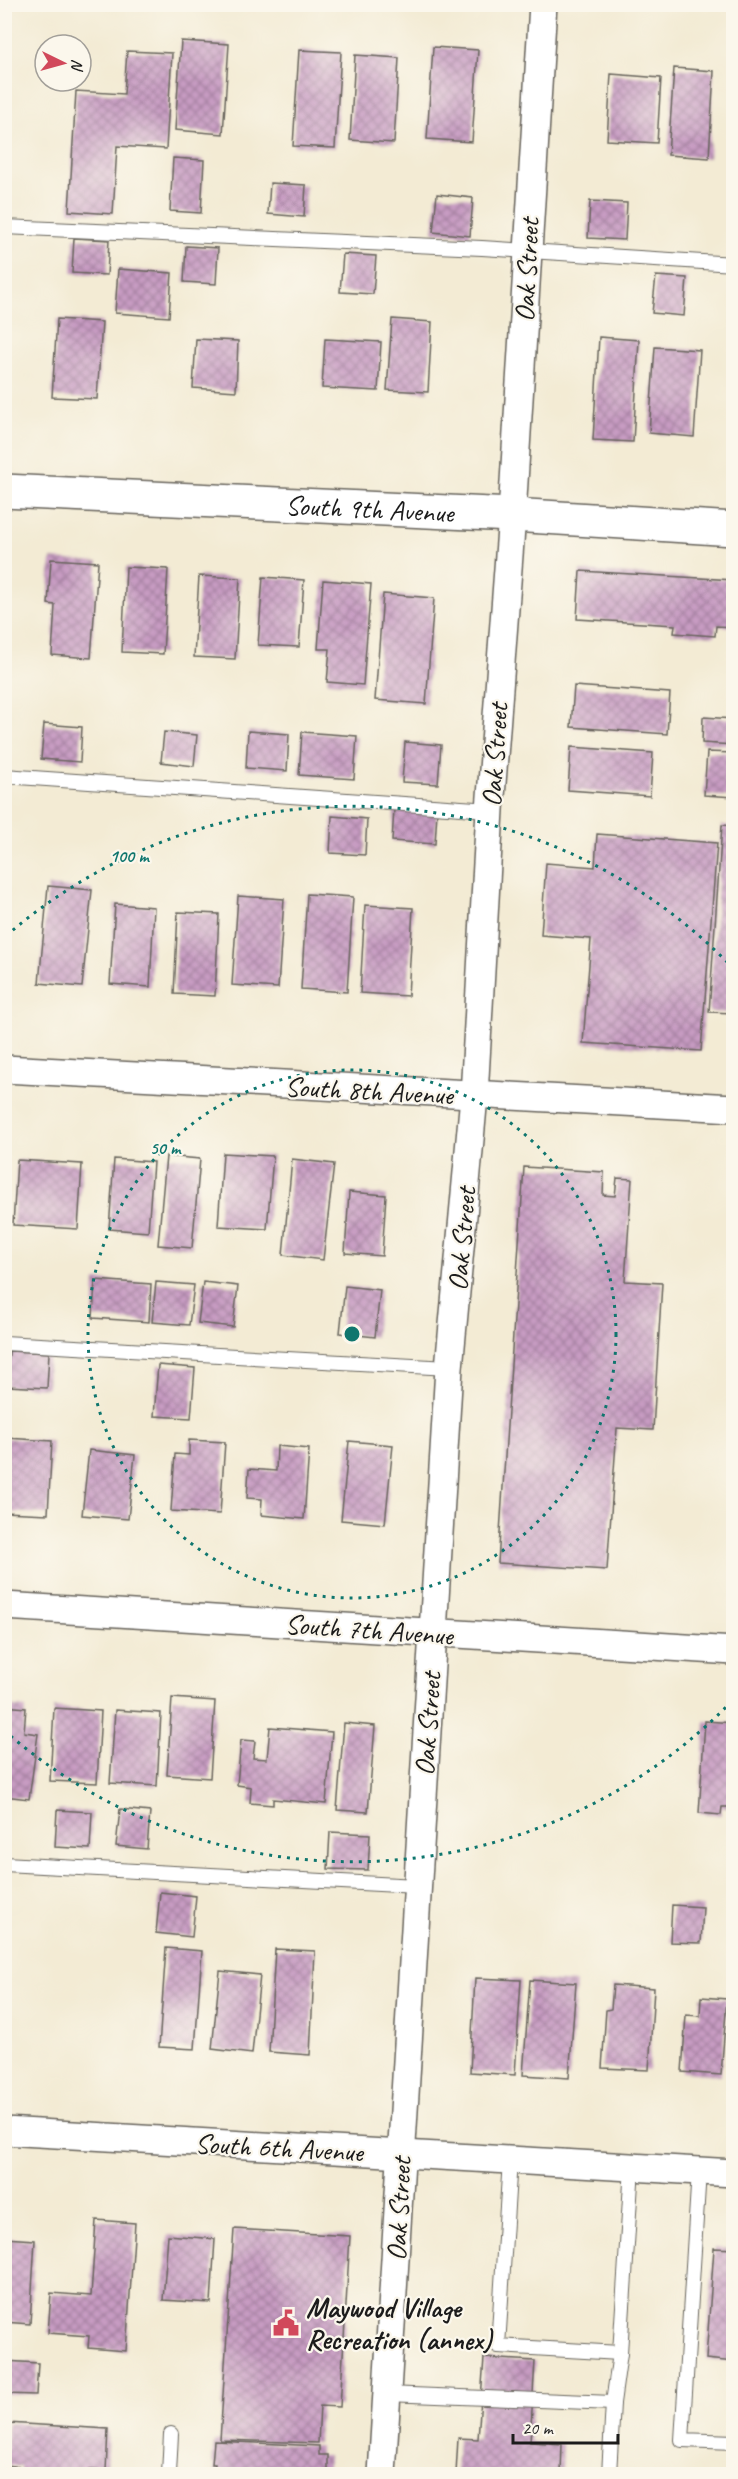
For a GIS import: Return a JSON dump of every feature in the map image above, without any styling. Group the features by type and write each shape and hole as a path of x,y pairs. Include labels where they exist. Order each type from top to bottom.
{"street":[{"name":"Oak Street","path":"382,2475 449,1368 474,1096 490,810 512,515 543,4"},
{"name":"South 9th Avenue","path":"4,491 512,515 734,529"},
{"name":"South 8th Avenue","path":"4,1070 734,1108"},
{"name":"South 7th Avenue","path":"4,1606 734,1651"},
{"name":"South 6th Avenue","path":"4,2131 734,2172"}],"lane":[{"path":"4,227 527,250 734,264"},
{"path":"4,776 490,810"},
{"path":"4,1343 449,1368"},
{"path":"4,1864 417,1886"},
{"path":"510,2160 498,2346 620,2353"},
{"path":"609,2475 613,2403 620,2353 632,2167"},
{"path":"699,2171 682,2439 734,2442"},
{"path":"387,2394 613,2403"},
{"path":"169,2475 171,2434"}],"building":[{"path":"181,41 229,44 223,134 175,130"},
{"path":"433,47 478,50 472,142 427,139"},
{"path":"299,50 341,52 335,148 293,146"},
{"path":"127,51 172,53 166,149 117,146 113,214 69,211 76,93 124,94"},
{"path":"355,55 399,58 394,143 350,140"},
{"path":"674,68 714,71 709,158 668,155"},
{"path":"611,74 661,78 657,143 607,140"},
{"path":"173,158 204,160 201,213 170,211"},
{"path":"270,183 306,185 304,217 268,214"},
{"path":"437,194 473,198 470,236 433,232"},
{"path":"590,201 627,203 625,240 588,238"},
{"path":"74,238 109,240 107,275 72,273"},
{"path":"186,246 218,248 216,284 184,282"},
{"path":"343,254 376,256 373,294 340,292"},
{"path":"118,269 172,273 169,317 115,313"},
{"path":"656,276 687,278 684,316 652,313"},
{"path":"57,319 102,322 97,399 52,397"},
{"path":"392,319 432,322 428,392 387,390"},
{"path":"599,337 639,340 633,442 593,440"},
{"path":"196,339 238,341 236,391 193,388"},
{"path":"325,339 381,342 378,391 322,388"},
{"path":"655,347 700,350 694,437 649,433"},
{"path":"51,559 98,562 91,658 52,655 55,605 48,604"},
{"path":"126,567 168,569 163,654 122,652"},
{"path":"580,571 734,580 734,627 716,626 715,636 674,633 675,625 577,619"},
{"path":"199,576 240,578 235,659 194,657"},
{"path":"263,577 304,580 299,647 258,645"},
{"path":"323,580 371,584 363,685 327,682 330,649 318,649"},
{"path":"383,594 434,598 426,704 375,700"},
{"path":"574,686 670,693 667,734 571,727"},
{"path":"703,717 734,719 734,745 702,743"},
{"path":"44,724 82,727 80,762 41,759"},
{"path":"248,731 289,734 287,771 246,768"},
{"path":"164,732 197,735 194,766 161,762"},
{"path":"302,732 357,736 354,779 299,775"},
{"path":"405,742 441,745 438,784 402,782"},
{"path":"571,747 653,753 650,796 568,790"},
{"path":"707,752 734,753 734,797 704,795"},
{"path":"394,809 437,812 435,844 392,841"},
{"path":"332,816 367,819 365,855 330,853"},
{"path":"722,825 734,826 734,1013 709,1012"},
{"path":"597,834 717,843 701,1051 583,1043 591,939 541,935 546,863 595,867"},
{"path":"48,886 92,890 82,987 39,983"},
{"path":"307,894 353,897 347,992 301,989"},
{"path":"238,896 284,899 278,988 232,985"},
{"path":"115,904 154,907 150,987 110,984"},
{"path":"365,905 413,908 408,996 360,993"},
{"path":"178,912 219,914 215,996 174,994"},
{"path":"223,1153 273,1156 267,1229 218,1226"},
{"path":"166,1156 200,1159 192,1248 158,1245"},
{"path":"114,1159 153,1162 148,1232 109,1229"},
{"path":"292,1159 334,1164 323,1260 283,1255"},
{"path":"17,1160 82,1164 78,1229 13,1225"},
{"path":"524,1167 604,1172 603,1195 615,1196 617,1178 632,1179 625,1281 662,1283 653,1430 617,1428 607,1570 498,1563"},
{"path":"349,1192 386,1195 382,1256 345,1253"},
{"path":"95,1280 151,1284 149,1322 93,1318"},
{"path":"156,1282 194,1285 189,1325 152,1322"},
{"path":"203,1282 238,1286 233,1327 198,1323"},
{"path":"345,1286 380,1290 375,1337 340,1333"},
{"path":"9,1351 49,1353 47,1388 7,1386"},
{"path":"158,1365 195,1368 191,1418 154,1416"},
{"path":"7,1438 52,1441 48,1514 4,1512"},
{"path":"189,1440 225,1442 220,1514 171,1511 175,1454 189,1455"},
{"path":"349,1441 393,1445 385,1524 341,1520"},
{"path":"277,1446 309,1449 304,1519 261,1515 262,1499 247,1498 249,1469 276,1471"},
{"path":"89,1450 135,1455 128,1519 82,1515"},
{"path":"172,1698 215,1701 210,1778 167,1775"},
{"path":"4,1706 26,1708 24,1732 38,1734 29,1799 4,1796"},
{"path":"54,1708 101,1711 97,1783 50,1781"},
{"path":"115,1710 161,1713 157,1786 110,1783"},
{"path":"705,1721 734,1723 734,1807 722,1807 721,1815 699,1813"},
{"path":"344,1723 375,1726 368,1812 337,1810"},
{"path":"270,1727 332,1732 326,1804 273,1799 273,1805 250,1803 251,1787 237,1785 241,1740 255,1741 253,1758 267,1759"},
{"path":"120,1809 150,1812 147,1849 116,1846"},
{"path":"57,1810 92,1812 90,1849 55,1847"},
{"path":"330,1832 370,1834 368,1870 328,1869"},
{"path":"160,1892 196,1896 192,1937 156,1933"},
{"path":"672,1905 703,1907 701,1943 670,1942"},
{"path":"166,1948 202,1951 195,2049 159,2047"},
{"path":"275,1949 315,1951 310,2055 269,2052"},
{"path":"220,1971 260,1975 252,2054 212,2049"},
{"path":"475,1978 521,1980 515,2075 470,2072"},
{"path":"530,1980 576,1983 569,2078 523,2075"},
{"path":"613,1985 654,1988 649,2070 602,2068 606,2010 611,2009"},
{"path":"701,1997 727,1999 721,2075 682,2072 686,2015 700,2016"},
{"path":"96,2220 135,2223 126,2351 88,2348 89,2336 48,2333 51,2293 91,2296"},
{"name":"Maywood Village Recreation (annex)","path":"234,2229 350,2236 340,2407 320,2406 318,2443 220,2440"},
{"path":"168,2235 215,2239 211,2303 163,2300"},
{"path":"4,2238 35,2240 30,2324 4,2322"},
{"path":"714,2248 734,2249 734,2362 706,2359"},
{"path":"484,2358 535,2361 530,2442 562,2444 561,2474 456,2474 458,2438 478,2439"},
{"path":"4,2361 38,2363 36,2395 4,2394"},
{"path":"7,2423 108,2429 106,2471 90,2470 90,2474 21,2474 21,2467 5,2465"},
{"path":"214,2441 319,2446 319,2455 328,2455 328,2474 214,2474 215,2464 212,2464"}],"place":[{"name":"Maywood Village Recreation (annex)","path":"286,2323"}]}
